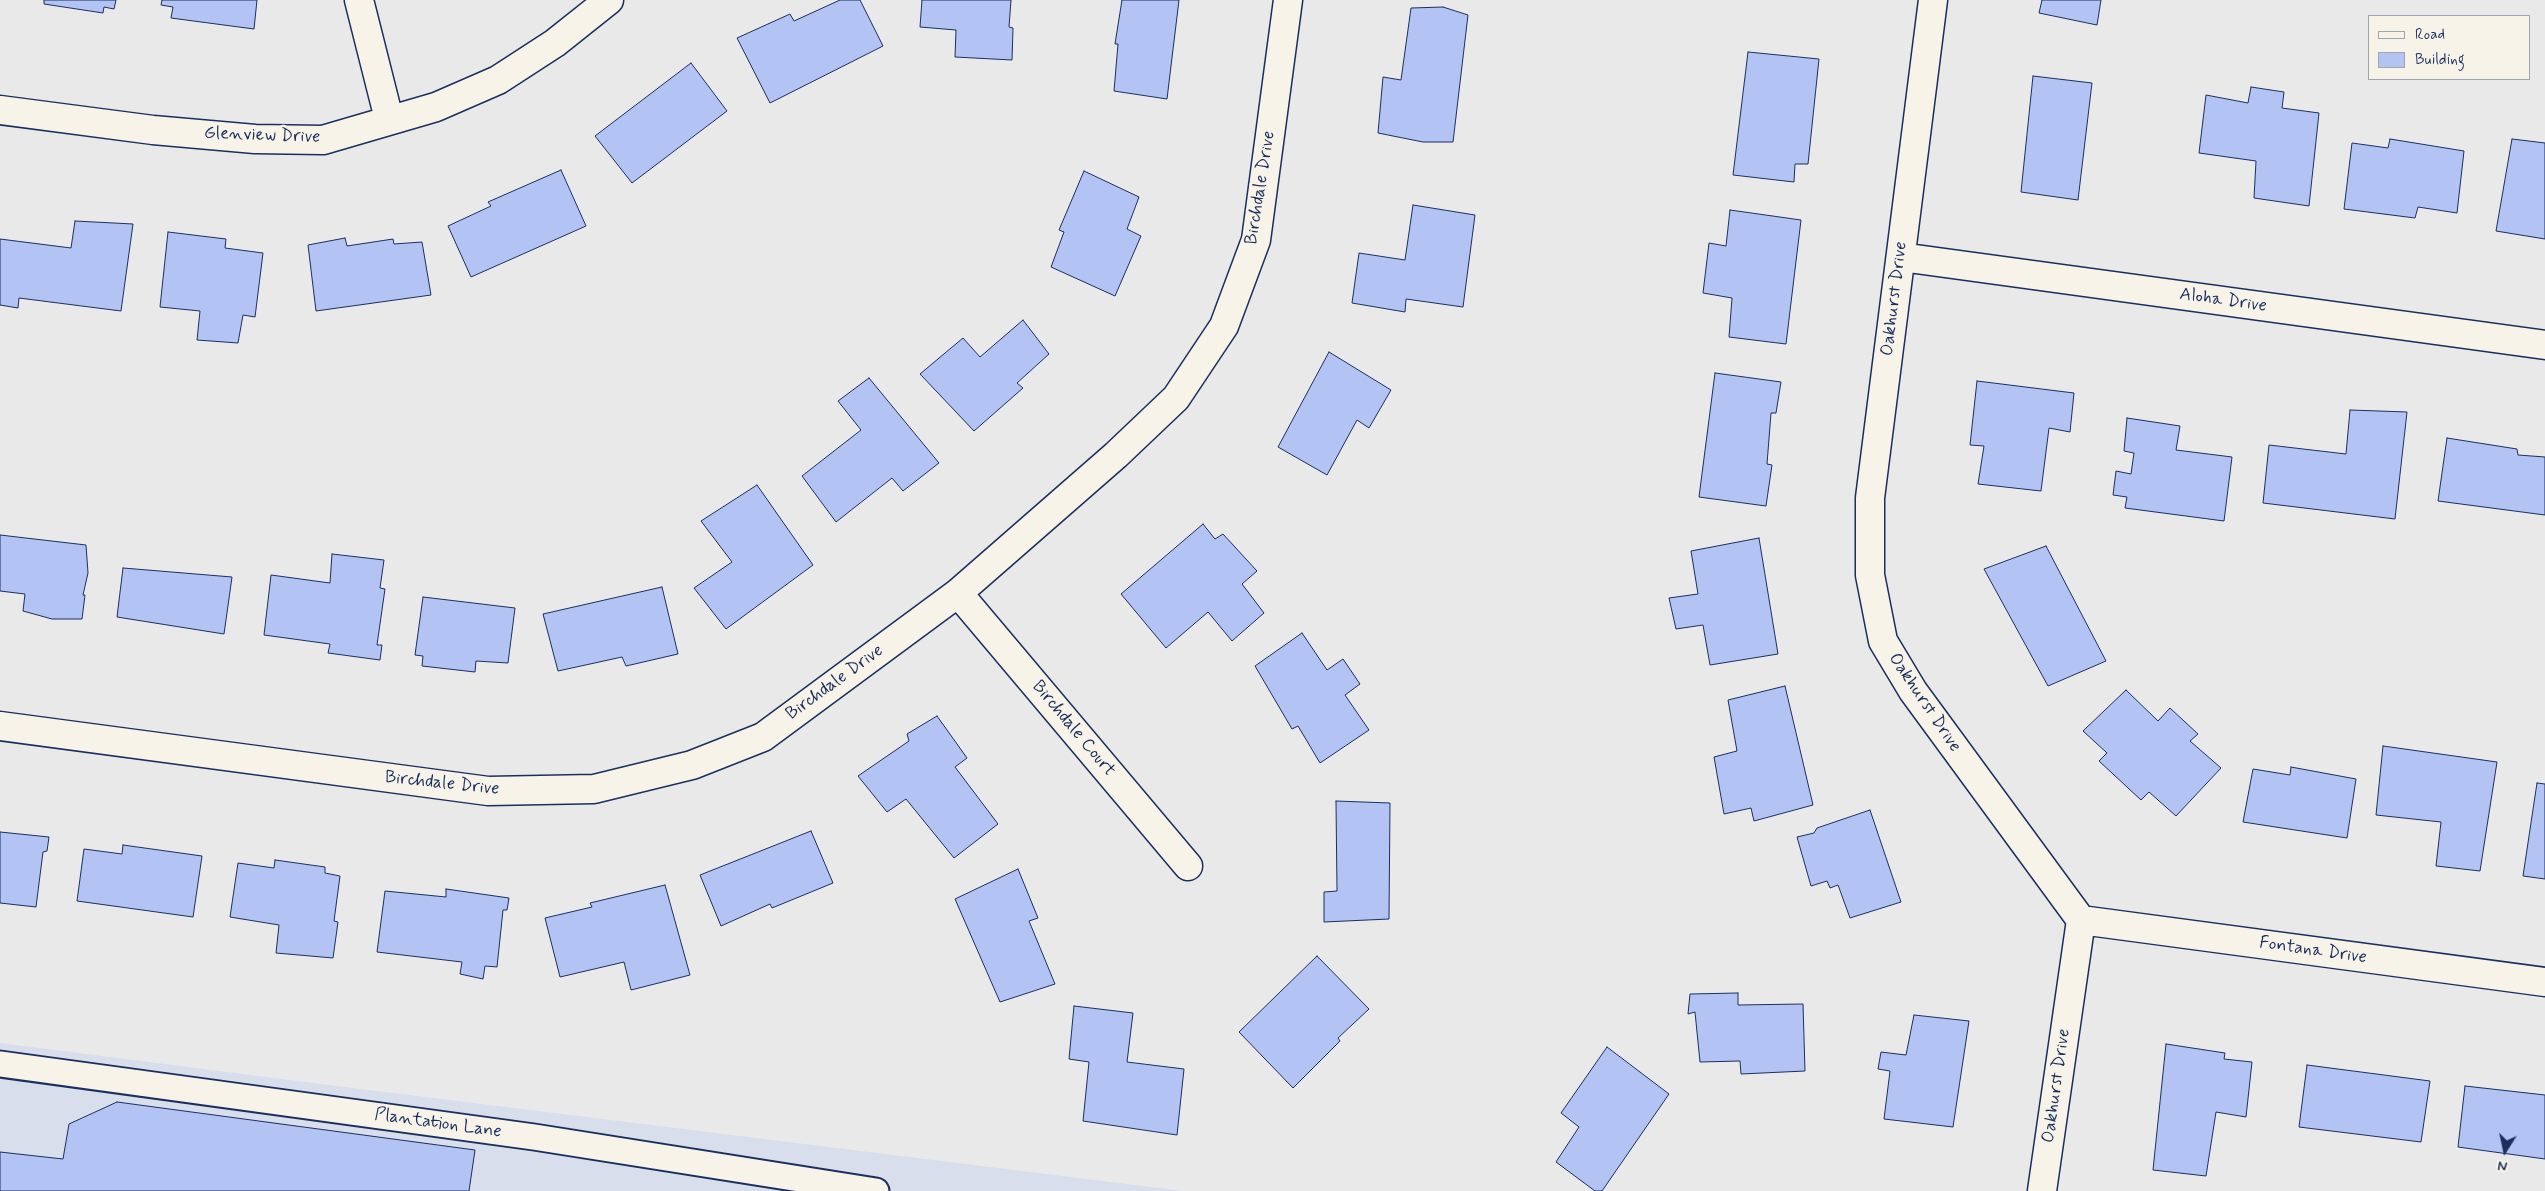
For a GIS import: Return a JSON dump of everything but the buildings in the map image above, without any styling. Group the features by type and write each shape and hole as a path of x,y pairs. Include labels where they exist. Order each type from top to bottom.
{"street":[{"path":"359,0 389,119"},
{"name":"Glenview Drive","path":"0,110 152,130 255,140 323,140 389,119 436,107 498,80 554,43 609,0"},
{"name":"Birchdale Drive","path":"0,726 488,791 594,789 692,765 763,736 958,593 1116,455 1176,398 1224,326 1256,240 1288,0"},
{"name":"Oakhurst Drive","path":"1933,0 1870,498 1870,575 1883,641 1912,691 2081,920 2042,1191"},
{"name":"Aloha Drive","path":"1900,257 2545,345"},
{"name":"Birchdale Court","path":"958,593 1188,866"},
{"name":"Fontana Drive","path":"2081,920 2545,982"}],"lane":[{"name":"Plantation Lane","path":"0,1064 534,1137 876,1191"}],"shaded area":[{"path":"0,1043 337,1086 1183,1191 0,1191"}]}
